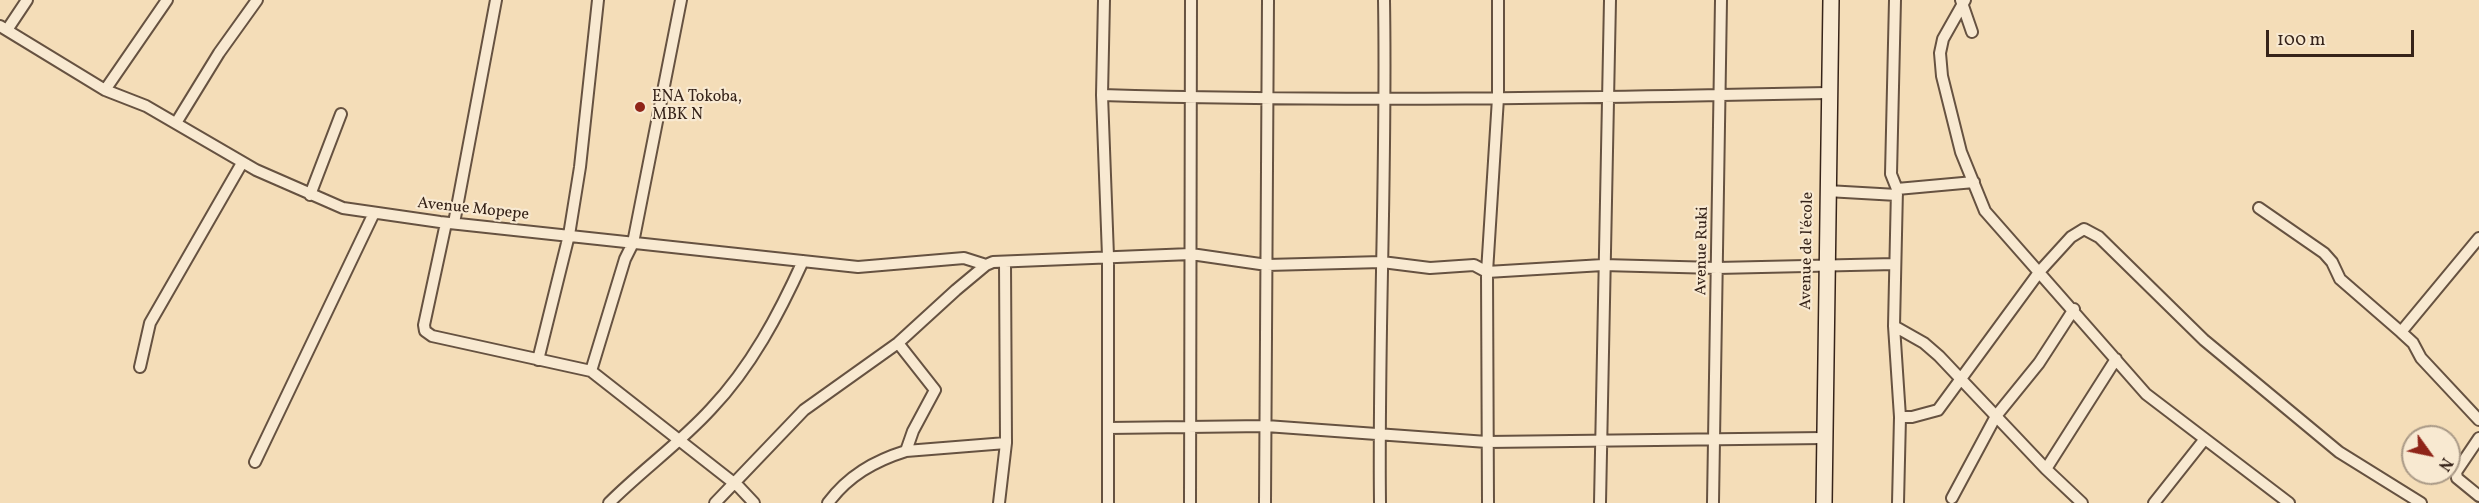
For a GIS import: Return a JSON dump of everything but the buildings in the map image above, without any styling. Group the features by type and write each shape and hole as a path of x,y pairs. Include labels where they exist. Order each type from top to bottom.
{"street":[{"path":"3,28 27,0"},
{"path":"105,90 168,0"},
{"path":"176,123 219,53 257,0"},
{"path":"496,0 450,223 424,326 425,331 432,336 591,371 680,440 754,503"},
{"path":"538,360 569,235 580,167 598,0"},
{"path":"591,371 625,259 633,243 681,0"},
{"path":"1104,0 1102,95 1108,256 1108,503"},
{"path":"1190,503 1191,0"},
{"path":"1265,503 1268,0"},
{"path":"1380,503 1379,436 1386,100 1384,0"},
{"path":"1488,503 1487,272 1498,98 1498,0"},
{"path":"1600,503 1610,0"},
{"name":"Avenue Ruki","path":"1713,503 1716,438 1721,0"},
{"name":"Avenue de l'école","path":"1824,503 1831,0"},
{"path":"1896,0 1892,174 1897,192 1894,326 1900,417 1898,503"},
{"path":"1963,1 1972,32"},
{"path":"1963,1 1948,27 1940,53 1942,76 1958,142 1985,211 2074,309 2146,394 2288,503"},
{"name":"Avenue Mopepe","path":"3,28 105,90 146,106 242,163 310,195 344,208 450,223 803,261 877,267 964,258 986,265"},
{"path":"1102,95 1266,100 1386,100 1828,93"},
{"path":"310,195 341,114"},
{"path":"140,367 150,323 242,163"},
{"path":"1827,191 1897,192 1974,182"},
{"path":"2259,208 2324,253 2332,262 2340,279 2413,343 2421,358 2479,420"},
{"path":"255,462 374,213"},
{"path":"1900,417 1912,417 1938,410 2040,271 2071,237 2084,229 2092,231 2204,340 2339,453 2421,503"},
{"path":"2401,332 2479,238"},
{"path":"715,503 804,410 898,343 986,265 1108,256 1191,254 1267,265 1382,262 1430,268 1474,265 1487,272 1603,265 1717,268 1826,263 1895,264"},
{"path":"609,503 680,440 712,408 742,370 778,315 803,261"},
{"path":"999,503 1006,443 1005,262"},
{"path":"1952,498 1996,416 2039,363 2074,309"},
{"path":"1894,326 1924,343 2082,503"},
{"path":"898,343 935,390 913,431 906,451"},
{"path":"2046,469 2116,359"},
{"path":"1108,428 1266,426 1379,436 1487,442 1824,438"},
{"path":"2479,438 2456,472 2457,478 2479,496"},
{"path":"2154,503 2204,440"},
{"path":"828,503 847,480 861,471 906,451 1006,443"}],"place":[{"name":"ENA Tokoba, MBK N","path":"640,107"}]}
